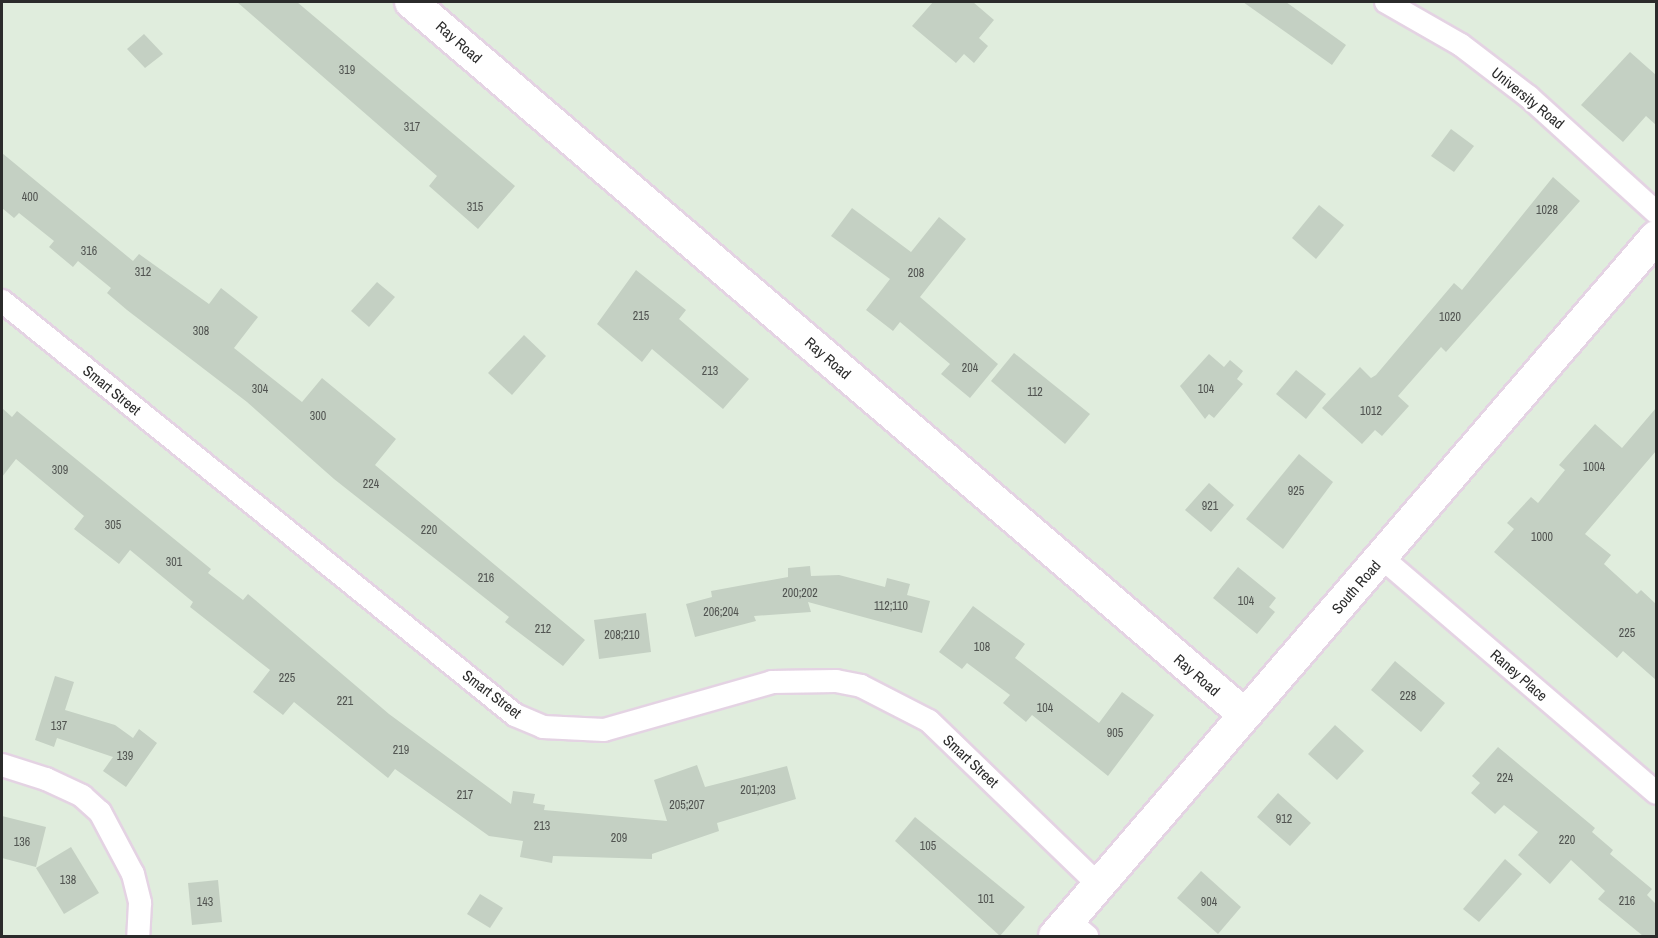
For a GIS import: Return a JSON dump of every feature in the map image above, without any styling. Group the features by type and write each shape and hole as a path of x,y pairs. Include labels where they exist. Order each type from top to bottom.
{"street":[{"name":"Ray Road","path":"411,2 1245,715"},
{"name":"University Road","path":"1386,2 1461,45 1530,97 1656,212"},
{"name":"South Road","path":"1070,931 1099,885 1656,237"},
{"name":"Smart Street","path":"2,301 515,715 543,727 604,730 772,682 836,681 861,686 929,721 1099,885"},
{"name":"Raney Place","path":"1382,556 1656,794"},
{"path":"2,765 46,779 82,796 100,812 133,874 140,903 138,936"}],"building":[{"path":"237,2 297,2 515,186 478,229 429,186 437,176"},
{"path":"933,2 973,2 994,20 979,38 988,46 974,63 964,54 956,63 912,26"},
{"path":"1243,2 1286,2 1346,45 1332,65"},
{"path":"144,34 163,54 145,68 127,49"},
{"path":"1630,52 1656,75 1656,125 1646,116 1623,142 1581,105"},
{"path":"1451,129 1474,146 1454,172 1431,156"},
{"path":"2,153 133,261 139,254 209,304 221,288 258,317 234,348 302,402 322,378 396,439 375,465 585,640 563,666 505,622 509,617 334,479 247,402 127,310 107,293 111,288 78,261 73,267 49,247 54,241 19,213 14,218 2,208"},
{"path":"1553,177 1580,201 1446,352 1441,347 1398,396 1409,406 1382,436 1375,430 1362,444 1322,408 1360,367 1371,378 1376,375 1454,283 1462,290"},
{"path":"1319,205 1344,225 1316,259 1292,238"},
{"path":"852,208 911,252 939,217 966,239 920,297 998,364 970,398 941,374 950,364 900,322 893,331 866,310 890,279 831,236"},
{"path":"636,270 686,310 679,319 749,379 723,409 652,349 642,362 597,324"},
{"path":"377,282 395,297 369,327 351,311"},
{"path":"524,335 546,356 512,395 488,373"},
{"path":"1014,353 1090,414 1065,444 991,381"},
{"path":"1209,354 1224,367 1230,360 1243,371 1237,379 1243,384 1214,418 1209,414 1205,419 1180,386"},
{"path":"1296,370 1326,394 1306,419 1276,394"},
{"path":"2,408 12,417 17,411 211,569 208,573 243,600 248,594 389,714 511,804 513,791 535,794 533,803 545,805 544,810 667,821 654,780 697,765 705,787 787,766 796,799 717,823 719,831 652,854 652,859 553,856 552,863 520,857 523,841 489,836 395,769 388,778 294,702 283,715 253,692 270,670 190,607 193,602 130,550 119,564 74,529 84,516 16,459 2,477"},
{"path":"1656,408 1656,451 1585,534 1611,555 1604,564 1637,594 1641,590 1656,604 1656,680 1623,651 1617,658 1494,552 1514,529 1507,523 1531,497 1538,503 1565,470 1559,465 1595,424 1622,448"},
{"path":"1299,454 1333,482 1283,549 1246,519"},
{"path":"1209,483 1234,505 1211,532 1185,510"},
{"path":"810,566 811,576 839,575 885,587 887,578 910,584 907,595 930,601 922,633 808,602 811,612 754,616 756,621 695,637 686,604 712,597 711,591 788,577 788,568"},
{"path":"1238,567 1276,598 1269,607 1275,612 1257,634 1213,598"},
{"path":"973,606 1025,644 1015,658 1099,723 1122,692 1154,715 1108,776 1032,715 1026,722 1003,703 1010,695 967,663 962,669 939,652"},
{"path":"646,613 651,652 599,659 594,620"},
{"path":"1395,661 1445,703 1421,732 1371,690"},
{"path":"55,676 74,682 65,710 115,725 133,738 139,729 157,743 126,787 103,771 113,757 57,738 54,747 35,740"},
{"path":"1335,725 1364,751 1337,780 1308,754"},
{"path":"1498,747 1595,828 1592,832 1613,850 1610,854 1652,889 1647,895 1656,904 1656,936 1643,936 1598,899 1605,891 1571,860 1550,884 1518,855 1538,832 1504,805 1495,814 1471,793 1480,783 1472,776"},
{"path":"1278,793 1311,823 1290,846 1257,817"},
{"path":"2,816 46,827 36,867 2,858"},
{"path":"915,817 1025,907 1000,936 895,841"},
{"path":"71,847 99,893 64,914 36,868"},
{"path":"1505,859 1522,874 1479,922 1463,909"},
{"path":"1201,871 1241,907 1218,934 1177,898"},
{"path":"218,880 222,922 192,925 188,883"},
{"path":"480,894 503,908 490,928 467,914"}]}
